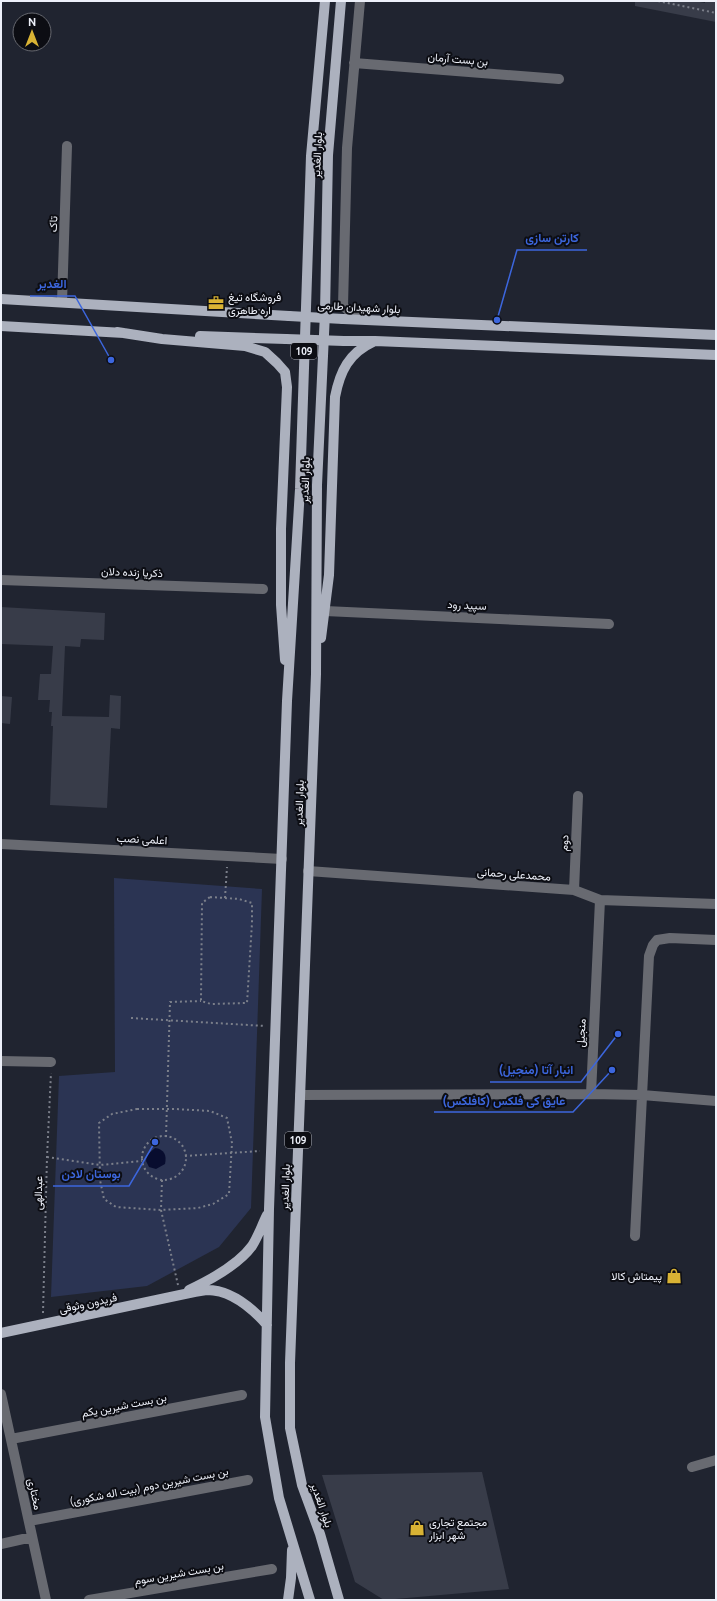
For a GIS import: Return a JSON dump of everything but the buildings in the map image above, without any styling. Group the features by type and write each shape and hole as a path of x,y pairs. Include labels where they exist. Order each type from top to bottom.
{"main road":[{"name":"بلوار الغدیر","path":"310,1600 279,1498 265,1416 269,1209 287,701 300,489 311,156 325,1"},
{"name":"بلوار الغدیر","path":"339,1600 320,1534 302,1485 290,1428 290,1363 316,674 317,485 324,313 328,155 341,1"},
{"name":"بلوار شهیدان طارمی","path":"1,299 343,319 716,334"},
{"path":"1,326 286,339 374,341 716,355"},
{"path":"117,332 162,339 245,346 265,352 284,372 287,387 281,529 281,605 287,701"},
{"path":"316,674 329,575 335,397 338,380 344,367 353,355 374,341"},
{"path":"180,1295 212,1279 235,1262 251,1247 260,1232 269,1209"},
{"path":"180,1295 208,1290 227,1294 245,1303 267,1325"},
{"name":"فریدون وثوقی","path":"1,1333 180,1295"},
{"path":"288,1600 292,1561 291,1536"}],"street":[{"path":"360,1 347,148 343,306 349,311 367,320"},
{"name":"بن بست آرمان","path":"354,63 559,79"},
{"name":"تاک","path":"62,302 67,146"},
{"name":"ذکریا زنده دلان","path":"1,580 263,589"},
{"name":"سپید رود","path":"325,611 609,624"},
{"name":"دوم","path":"574,890 578,796"},
{"name":"اعلمی نصب","path":"1,844 282,859"},
{"name":"محمدعلی رحمانی","path":"308,871 574,890 600,900 716,904"},
{"name":"منجیل","path":"590,1094 600,900"},
{"path":"635,1236 649,956 653,945 657,940 670,938 716,940"},
{"path":"1,1061 51,1062"},
{"path":"300,1094 590,1094 642,1095 716,1100"},
{"name":"مختاری","path":"1,1394 46,1600"},
{"name":"بن بست شیرین یکم","path":"11,1439 242,1395"},
{"path":"692,1467 716,1460"},
{"name":"بن بست شیرین دوم (بیت اله شکوری)","path":"29,1522 248,1480"},
{"path":"1,1544 32,1537"},
{"name":"بن بست شیرین سوم","path":"89,1600 272,1569"}],"path":[{"path":"658,1 716,13"},
{"path":"225,899 227,856"},
{"path":"166,1137 170,1002 201,1001 211,1004 247,1003 252,903 239,899 210,897 202,903 201,1001"},
{"path":"131,1018 276,1026"},
{"name":"عبدالهی","path":"42,1325 51,1062"},
{"path":"137,1109 210,1111 227,1118 232,1143 232,1154 229,1194 213,1204 198,1208 161,1210 116,1207 104,1199 100,1180 99,1123 112,1114 137,1109"},
{"path":"166,1137 179,1143 183,1148 185,1156 183,1168 179,1174 173,1178 162,1180 151,1176 146,1171 142,1161 144,1150 148,1144 153,1140 166,1137"},
{"path":"185,1156 232,1154 272,1149"},
{"path":"47,1157 100,1165 142,1161"},
{"path":"162,1180 161,1210 180,1295"}],"shaded area":[{"path":"114,878 262,889 251,1208 219,1247 147,1286 51,1297 59,1076 115,1072"},
{"path":"155,1148 163,1151 166,1158 165,1164 156,1169 149,1167 146,1161 147,1155"}],"place":[{"name":"فروشگاه تیغ اره طاهری","path":"216,303"},
{"name":"کارتن سازی","path":"497,320"},
{"name":"الغدیر","path":"111,360"},
{"name":"انبار آتا (منجیل)","path":"618,1034"},
{"name":"عایق کی فلکس (کافلکس)","path":"612,1070"},
{"name":"بوستان لادن","path":"155,1142"},
{"name":"پیمتاش کالا","path":"674,1276"},
{"name":"مجتمع تجاری شهر ابزار","path":"417,1528"}]}
